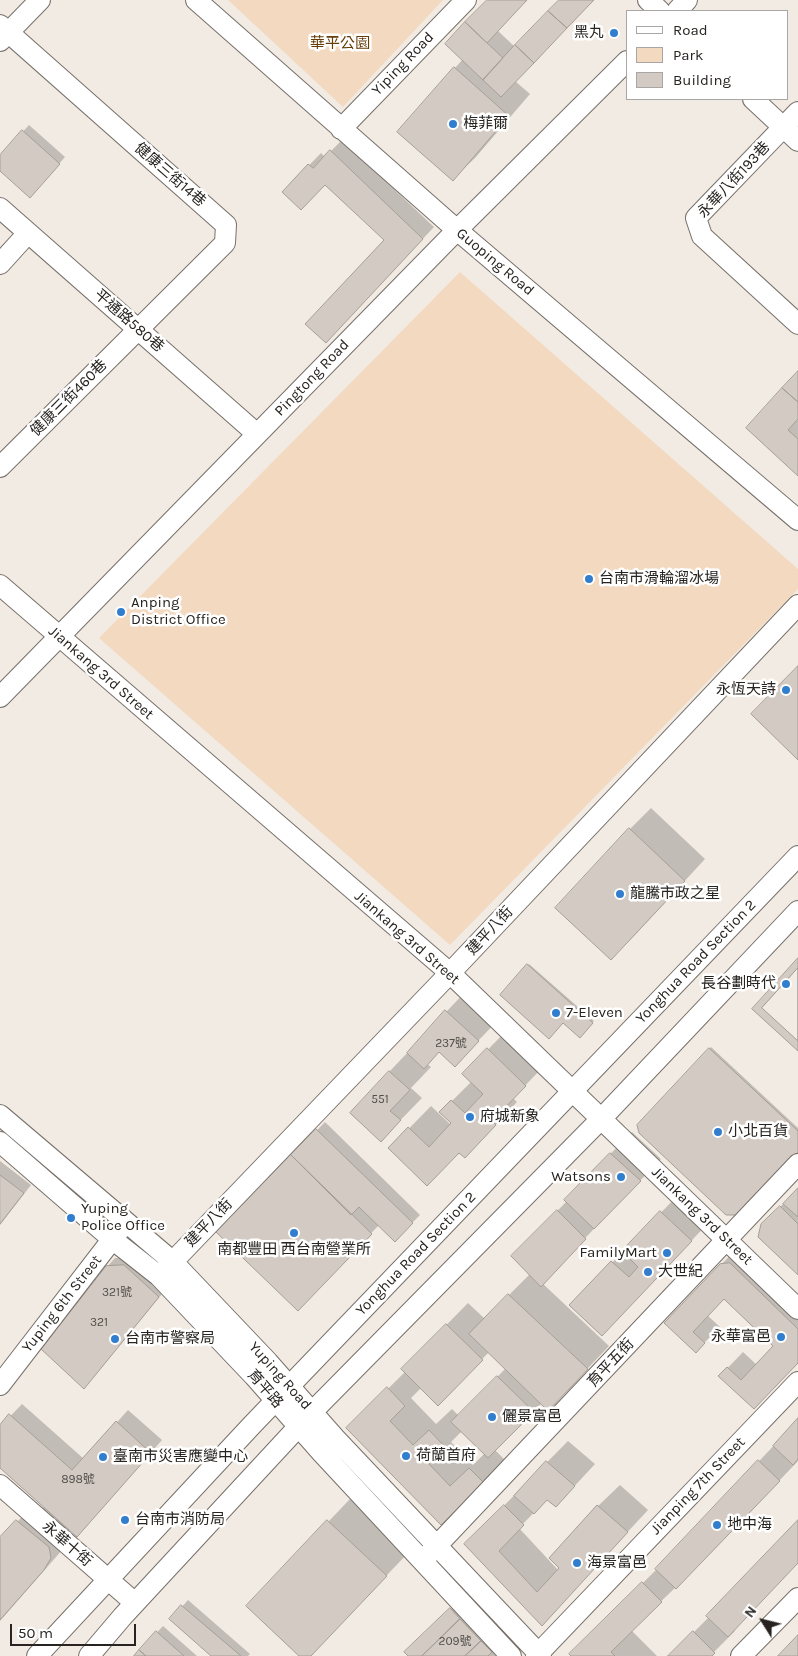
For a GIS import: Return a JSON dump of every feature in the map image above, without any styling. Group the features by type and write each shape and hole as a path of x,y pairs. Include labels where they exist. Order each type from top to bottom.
{"street":[{"path":"3,33 40,0"},
{"name":"Guoping Road","path":"196,0 457,230 798,520"},
{"name":"Yiping Road","path":"341,129 466,0"},
{"path":"648,0 659,10"},
{"path":"677,10 688,0"},
{"name":"健康三街14巷","path":"3,33 226,225 225,243 139,330"},
{"name":"Pingtong Road","path":"0,697 457,230 626,62"},
{"path":"754,100 798,141"},
{"path":"783,127 798,112"},
{"name":"永華八街193巷","path":"783,127 696,218 702,236 798,324"},
{"name":"平通路580巷","path":"0,208 257,434"},
{"path":"0,264 28,233"},
{"name":"健康三街460巷","path":"0,467 139,330"},
{"name":"Jiankang 3rd Street","path":"0,585 450,973 798,1308"},
{"name":"建平八街","path":"165,1269 450,973 798,605"},
{"name":"Yonghua Road Section 2","path":"37,1656 289,1386 798,856"},
{"path":"89,1656 135,1603 312,1412 602,1118 798,911"},
{"name":"Yuping Road","path":"0,1115 125,1223 165,1269 289,1386 335,1438 539,1655"},
{"name":"育平路","path":"0,1142 112,1239 165,1269 298,1428 511,1656"},
{"name":"育平五街","path":"422,1560 798,1164"},
{"name":"Yuping 6th Street","path":"0,1385 125,1223"},
{"name":"Jianping 7th Street","path":"539,1655 798,1382"},
{"name":"永華十街","path":"0,1485 135,1603"},
{"path":"741,1656 798,1598"}],"green space":[{"name":"華平公園","path":"228,0 443,0 343,107"},
{"path":"460,272 798,569 798,589 450,945 99,638"}],"building":[{"path":"487,0 527,0 487,43 465,22"},
{"path":"559,0 594,0 567,28 548,11"},
{"path":"548,11 567,28 534,63 515,45"},
{"path":"465,22 503,58 483,80 445,44"},
{"path":"515,45 534,63 501,97 483,80"},
{"name":"梅菲爾","path":"454,67 509,116 453,181 397,132"},
{"path":"22,130 60,164 30,198 0,171 0,155"},
{"path":"330,150 423,239 326,343 305,324 384,240 325,185 301,210 282,192 308,164 313,168"},
{"path":"798,371 798,402 782,388"},
{"path":"782,388 798,402 798,419 788,430 798,439 798,476 746,428"},
{"name":"永恆天詩","path":"798,666 798,760 751,714"},
{"name":"龍騰市政之星","path":"629,828 685,881 611,960 555,908"},
{"name":"長谷劃時代","path":"798,958 798,1051 752,1009"},
{"path":"527,964 593,1023 580,1038 563,1023 549,1039 500,995"},
{"name":"長谷劃時代","path":"798,968 798,1041 762,1008"},
{"path":"445,1010 479,1041 455,1067 439,1052 424,1069 407,1053"},
{"name":"府城新象","path":"487,1048 526,1086 492,1121 496,1125 465,1158 459,1153 427,1186 388,1148 408,1127 429,1147 451,1123 439,1112 451,1100 465,1113 483,1094 462,1074"},
{"name":"小北百貨","path":"709,1048 798,1131 798,1152 740,1215 726,1215 639,1133 637,1125"},
{"path":"389,1071 410,1090 390,1111 401,1120 381,1142 350,1113"},
{"path":"316,1129 413,1223 395,1242 359,1207 351,1215 291,1155"},
{"path":"610,1153 641,1181 594,1229 564,1200"},
{"name":"南都豐田 西台南營業所","path":"291,1155 372,1234 298,1311 216,1232"},
{"path":"0,1175 24,1193 0,1224"},
{"path":"798,1188 798,1217 783,1204"},
{"path":"780,1206 798,1224 798,1275 758,1237 761,1224"},
{"path":"557,1210 586,1239 541,1287 511,1256"},
{"name":"大世紀","path":"660,1211 692,1241 602,1336 569,1305 611,1261 629,1277 638,1267 622,1251"},
{"name":"永華富邑","path":"730,1263 798,1329 798,1363 754,1409 718,1376 727,1367 741,1380 773,1346 724,1299 693,1332 705,1343 696,1353 664,1323 720,1264"},
{"path":"124,1265 159,1297 84,1389 41,1349 106,1266"},
{"path":"508,1294 588,1369 548,1411 469,1334"},
{"path":"446,1324 483,1360 438,1406 401,1369"},
{"name":"儷景富邑","path":"497,1376 534,1412 488,1458 451,1422"},
{"name":"荷蘭首府","path":"387,1387 405,1406 390,1421 413,1445 429,1430 446,1448 429,1464 450,1486 469,1468 484,1483 441,1525 346,1428"},
{"path":"9,1414 72,1470 116,1421 151,1453 77,1537 0,1468 0,1425"},
{"path":"798,1418 798,1459 793,1465 773,1446"},
{"name":"地中海","path":"758,1460 780,1481 676,1589 655,1569"},
{"path":"546,1461 575,1486 556,1507 547,1500 534,1514 514,1496"},
{"name":"海景富邑","path":"504,1505 524,1525 499,1551 537,1592 559,1568 549,1558 597,1505 628,1532 542,1626 464,1544"},
{"path":"16,1520 49,1547 51,1558 44,1570 0,1620 0,1537"},
{"path":"327,1520 387,1576 311,1656 299,1656 246,1606"},
{"name":"地中海","path":"798,1520 798,1563 728,1637 706,1616"},
{"path":"642,1582 662,1602 611,1652 615,1656 571,1656 569,1654"},
{"path":"181,1605 241,1656 211,1656 169,1619"},
{"path":"450,1608 460,1619 422,1656 408,1656 404,1652"},
{"path":"460,1619 481,1641 465,1656 422,1656"},
{"path":"156,1631 184,1656 146,1656 139,1650"},
{"path":"693,1631 715,1653 712,1656 668,1656"},
{"path":"798,1635 798,1656 778,1656"},
{"path":"481,1641 492,1652 488,1656 465,1656"},
{"path":"139,1650 146,1656 134,1656"}],"place":[{"name":"黑丸","path":"614,33"},
{"name":"梅菲爾","path":"453,124"},
{"name":"台南市滑輪溜冰場","path":"589,579"},
{"name":"Anping District Office","path":"121,612"},
{"name":"永恆天詩","path":"786,690"},
{"name":"龍騰市政之星","path":"620,894"},
{"name":"長谷劃時代","path":"786,984"},
{"name":"7-Eleven","path":"556,1013"},
{"name":"府城新象","path":"470,1117"},
{"name":"小北百貨","path":"718,1132"},
{"name":"Watsons","path":"621,1177"},
{"name":"Yuping Police Office","path":"71,1218"},
{"name":"南都豐田 西台南營業所","path":"294,1233"},
{"name":"FamilyMart","path":"667,1253"},
{"name":"大世紀","path":"648,1272"},
{"name":"永華富邑","path":"781,1337"},
{"name":"台南市警察局","path":"115,1339"},
{"name":"儷景富邑","path":"492,1417"},
{"name":"荷蘭首府","path":"406,1456"},
{"name":"臺南市災害應變中心","path":"103,1457"},
{"name":"台南市消防局","path":"125,1520"},
{"name":"地中海","path":"717,1525"},
{"name":"海景富邑","path":"577,1563"}]}
